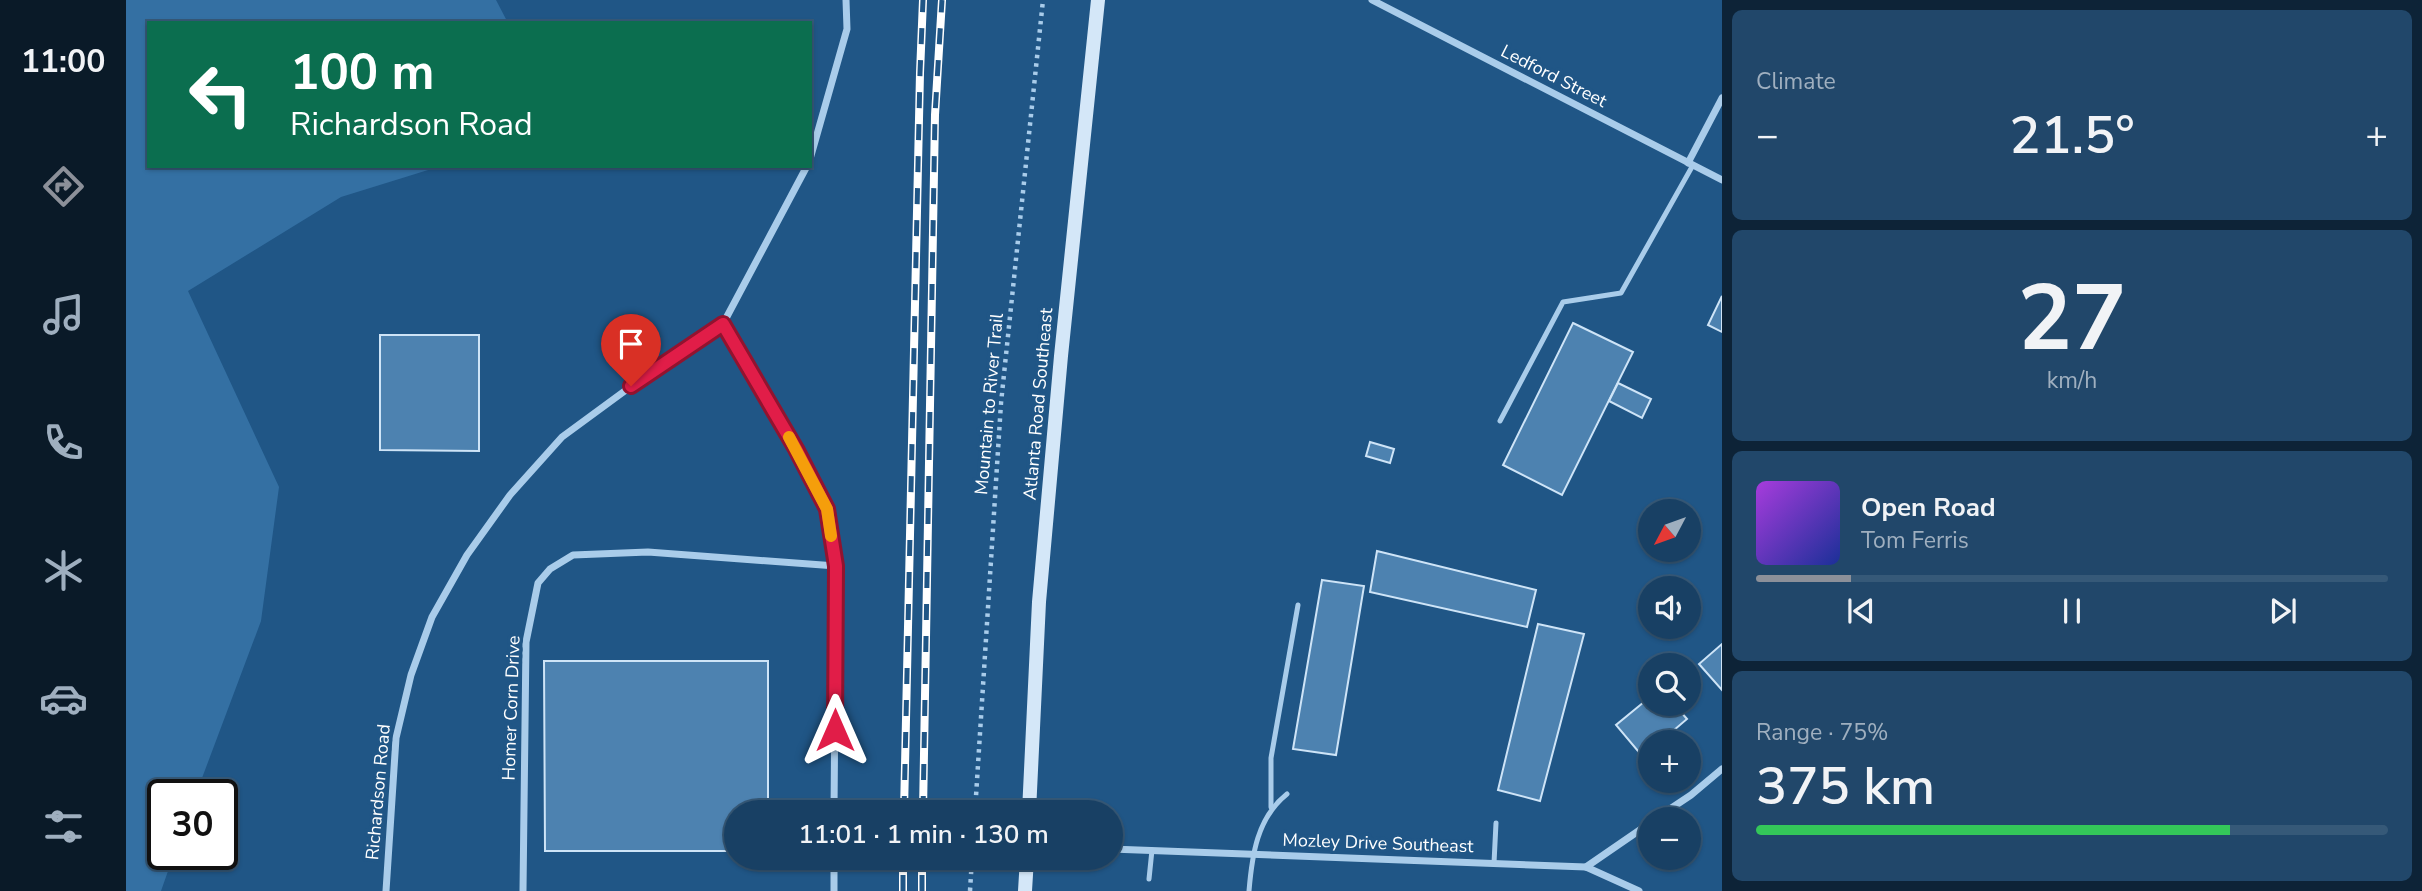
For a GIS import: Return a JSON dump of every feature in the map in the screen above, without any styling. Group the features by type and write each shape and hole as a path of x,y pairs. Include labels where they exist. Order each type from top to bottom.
{"main road":[{"name":"Atlanta Road Southeast","path":"1030,800 1040,589 1060,356 1098,0"},
{"path":"1025,891 1026,870"}],"street":[{"path":"812,152 847,29 846,0"},
{"name":"Ledford Street","path":"1372,0 1722,180"},
{"path":"1690,164 1722,98"},
{"path":"806,168 723,324 796,449 827,509 836,566 834,800"},
{"name":"Richardson Road","path":"386,891 396,738 411,675 432,617 467,555 510,495 562,437 671,357 723,324"},
{"name":"Homer Corn Drive","path":"523,891 526,642 538,583 550,569 573,555 648,552 836,566"},
{"path":"1673,807 1722,769"},
{"path":"1586,867 1638,830"},
{"name":"Mozley Drive Southeast","path":"1123,849 1586,867 1639,891"},
{"path":"834,870 834,891"}],"lane":[{"path":"1500,421 1563,302 1621,293 1690,164"},
{"path":"1250,891 1252,854 1271,807 1271,758 1298,605"},
{"path":"1271,807 1287,794"},
{"path":"1494,863 1496,822"},
{"path":"1149,878 1152,850"}],"path":[{"name":"Mountain to River Trail","path":"976,800 1001,403 1043,0"},
{"path":"970,891 971,870"}],"shaded area":[{"path":"126,0 496,0 507,21 147,21 147,168 435,168 341,197 188,291 279,487 261,621 202,779 147,779 147,870 168,870 161,891 126,891"}],"building":[{"path":"1722,296 1722,332 1708,325"},
{"path":"1573,323 1633,352 1562,495 1503,465"},
{"path":"380,335 479,335 479,451 380,450"},
{"path":"1618,383 1651,399 1642,418 1609,401"},
{"path":"1370,442 1394,449 1390,463 1366,456"},
{"path":"1377,551 1536,590 1527,627 1370,592"},
{"path":"1322,580 1364,586 1336,755 1293,749"},
{"path":"1538,624 1584,634 1540,801 1498,790"},
{"path":"1722,644 1722,690 1701,666 1701,662"},
{"path":"544,661 768,661 768,800 724,800 724,851 545,851"},
{"path":"1638,707 1638,716 1684,716 1687,719 1674,730 1638,730 1638,751 1616,725"}],"railway":[{"path":"904,800 923,0"},
{"path":"923,800 935,115 942,0"},
{"path":"903,870 903,891"},
{"path":"922,870 922,891"}],"slow traffic":[{"path":"789,437 827,509 831,536"}],"route":[{"path":"631,386 723,324 796,449 827,509 836,566 835,730"}]}
